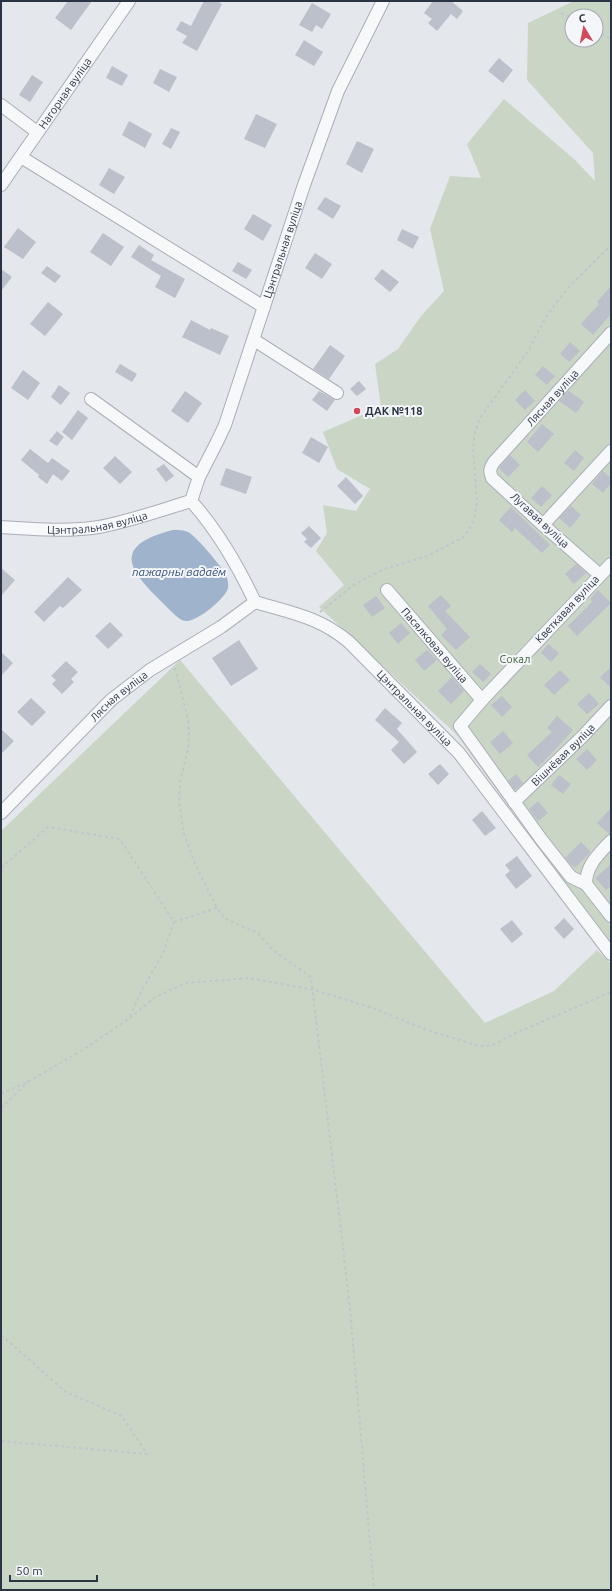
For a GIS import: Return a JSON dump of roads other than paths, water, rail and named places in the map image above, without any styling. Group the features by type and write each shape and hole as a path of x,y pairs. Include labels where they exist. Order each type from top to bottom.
{"street":[{"name":"Нагорная вуліца","path":"1,185 129,1"},
{"name":"Цэнтральная вуліца","path":"1,527 50,530 98,527 125,521 192,501 199,477 225,425 304,185 338,90 383,1"},
{"path":"1,105 38,132"},
{"path":"20,157 264,307"},
{"name":"Лясная вуліца","path":"494,462 611,333"},
{"path":"254,340 337,393"},
{"path":"91,399 199,477"},
{"path":"543,525 611,451"},
{"name":"Лугавая вуліца","path":"494,462 490,469 492,478 600,575"},
{"path":"192,501 233,559 255,602"},
{"name":"Кветкавая вуліца","path":"514,802 460,726 482,700 611,564"},
{"name":"Пасялковая вуліца","path":"387,590 482,700"},
{"name":"Цэнтральная вуліца","path":"255,602 312,618 325,624 349,642 459,753 607,940 611,954"},
{"name":"Лясная вуліца","path":"1,813 111,700 150,670 221,627 255,602"},
{"name":"Вішнёвая вуліца","path":"514,802 583,736 611,706"},
{"path":"514,802 540,839 571,877 586,884 611,916"},
{"path":"586,884 588,867 611,841"}],"water":[{"name":"пажарны вадаём","path":"173,530 188,532 192,535 218,564 228,580 228,588 217,603 204,614 186,621 176,616 151,591 141,579 134,567 132,557 137,547 150,538"}],"place":[{"name":"ДАК №118","path":"357,411"}],"park label":[{"name":"Сокал","path":"515,659"}]}
